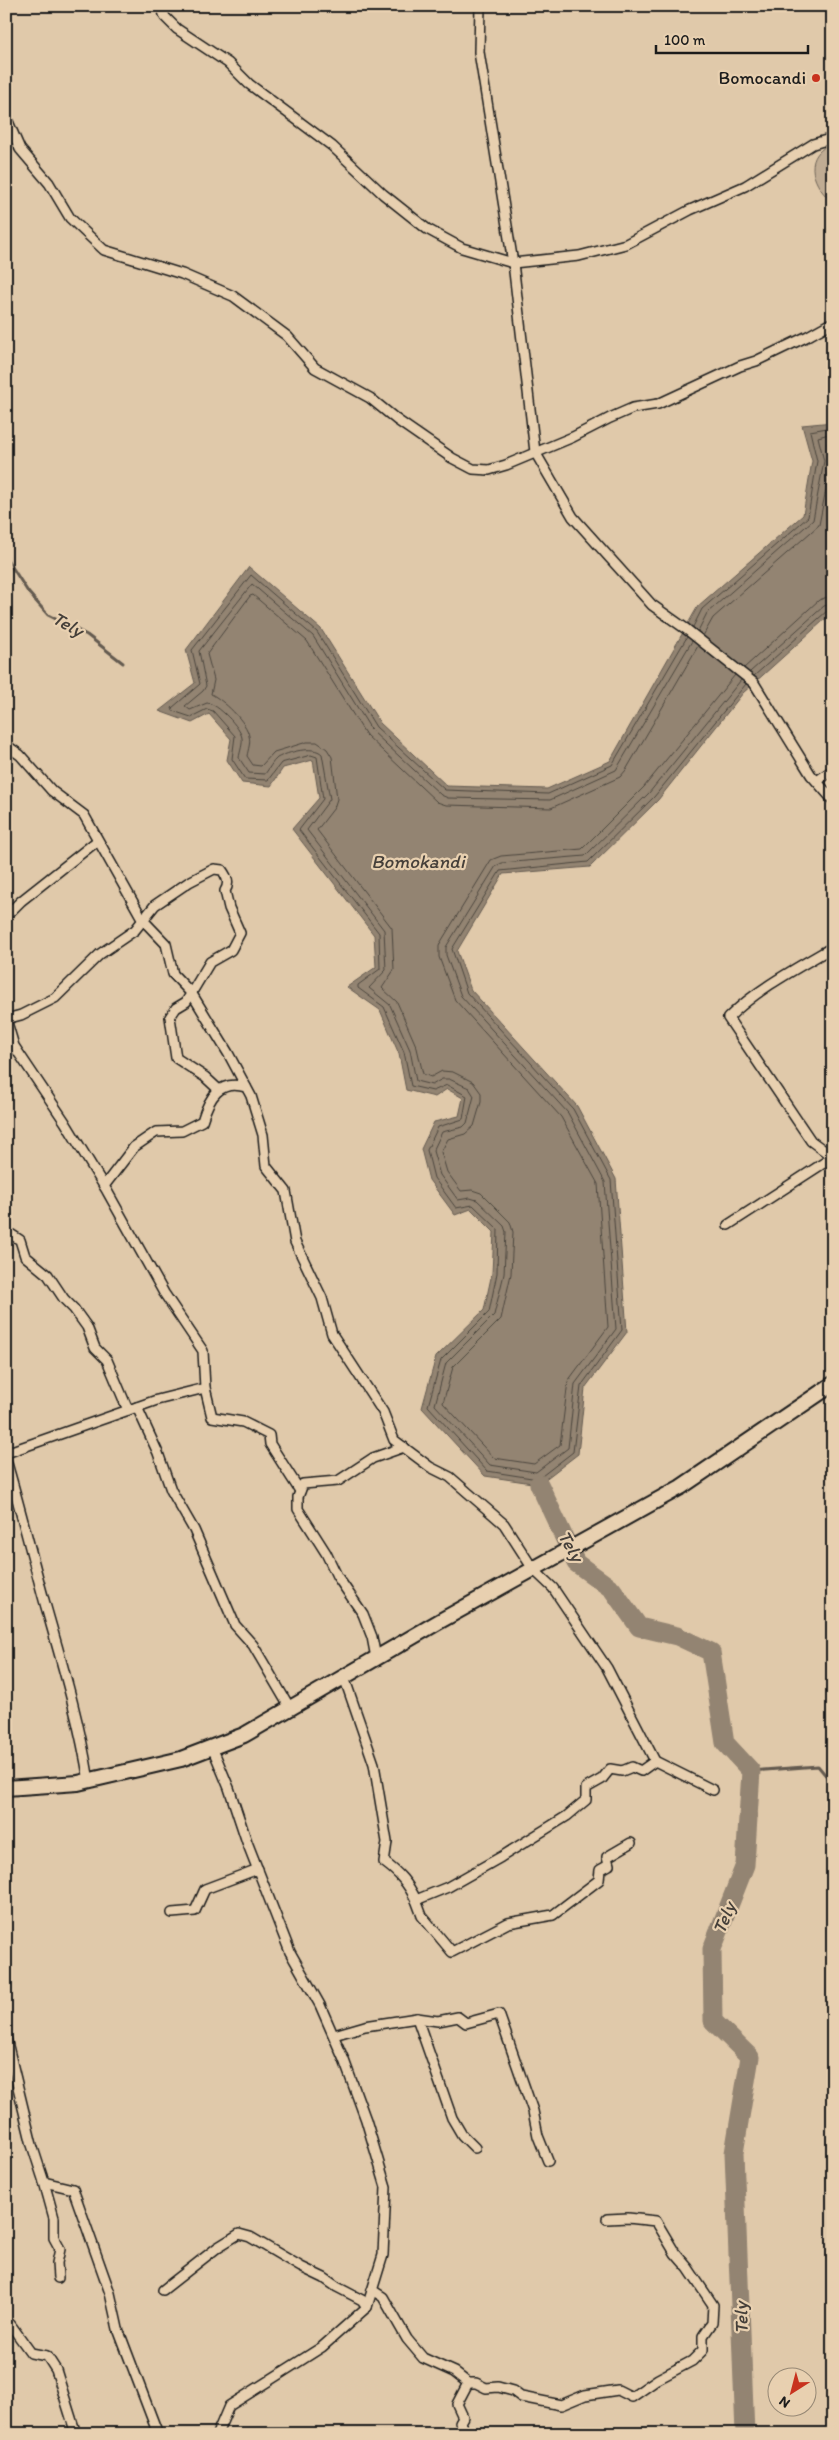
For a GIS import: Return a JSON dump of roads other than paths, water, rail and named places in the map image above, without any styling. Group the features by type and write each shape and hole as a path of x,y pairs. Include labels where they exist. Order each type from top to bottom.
{"main road":[{"path":"6,1788 89,1781 181,1759 244,1735 376,1658 681,1487 831,1389"}],"street":[{"path":"161,6 165,17 177,29 228,63 249,84 332,146 383,194 427,229 462,248 512,262 579,256 626,244 690,210 745,186 813,144 833,138"},
{"path":"480,6 478,52 512,262 535,452 572,517 652,605 686,629 754,683 817,781 833,800"},
{"path":"6,117 20,149 49,183 70,218 104,250 182,274 233,296 287,336 314,368 370,398 397,420 452,458 473,469 489,470 506,466 535,452 574,437 633,408 658,404 740,366 756,361 833,322"},
{"path":"6,745 20,755 52,790 84,815 143,920 166,944 173,974 192,994 246,1087 263,1135 266,1166 286,1191 296,1242 322,1298 332,1334 383,1412 394,1440 430,1467 450,1477 504,1524 533,1569 553,1588 607,1668 655,1761 714,1790"},
{"path":"817,781 833,770"},
{"path":"6,916 21,901 97,841"},
{"path":"219,1090 176,1058 170,1017 192,994 210,962 231,950 240,933 228,908 225,891 228,886 227,876 222,870 214,869 189,882 154,905 135,930 100,954 55,998 20,1015 6,1019 14,1046 65,1122 104,1186 164,1293 203,1351 205,1388 212,1417 243,1422 269,1435 270,1444 300,1491"},
{"path":"728,1225 833,1157 811,1141 728,1018 739,1006 766,988 833,948"},
{"path":"104,1186 134,1147 156,1132 182,1131 202,1121 206,1106 219,1090 235,1084 246,1087"},
{"path":"6,1231 20,1240 26,1256 48,1275 64,1299 87,1327 95,1348 106,1360 128,1410"},
{"path":"6,1453 128,1410 205,1388"},
{"path":"138,1407 158,1453 171,1490 194,1530 235,1625 253,1645 290,1708"},
{"path":"376,1658 372,1637 363,1614 337,1576 326,1553 298,1510 298,1497 303,1484 338,1481 374,1458 404,1447"},
{"path":"6,1460 26,1524 44,1599 78,1718 89,1781"},
{"path":"344,1677 374,1764 387,1842 384,1862 397,1871 410,1886 422,1916 452,1952 508,1923 553,1915 599,1880 600,1870 609,1865 607,1858 631,1843"},
{"path":"212,1747 290,1952 320,2005 334,2036 366,2120 386,2187 383,2255 367,2307 322,2346 230,2406 217,2434"},
{"path":"416,1900 448,1887 567,1816 586,1800 586,1788 602,1779 610,1769 622,1771 632,1767 641,1771 655,1761"},
{"path":"172,1913 195,1911 205,1889 258,1869"},
{"path":"334,2036 365,2026 417,2018 438,2021 458,2017 466,2023 499,2014 532,2111 538,2136 548,2161"},
{"path":"417,2018 452,2118 462,2135 475,2148"},
{"path":"6,2038 32,2145 54,2218 54,2238 60,2249 57,2263 58,2278"},
{"path":"44,2182 73,2189 110,2293 118,2328 158,2434"},
{"path":"372,2290 383,2297 407,2340 423,2358 454,2372 468,2383 476,2383 486,2388 498,2387 513,2391 521,2397 561,2405 585,2395 618,2390 632,2397 658,2379 692,2361 703,2350 703,2336 712,2323 713,2305 688,2268 675,2253 656,2221 628,2218 607,2219"},
{"path":"163,2290 218,2247 239,2234 250,2238 324,2278 362,2300 367,2307"},
{"path":"6,2326 10,2324 31,2353 47,2356 52,2362 76,2434"},
{"path":"457,2434 463,2431 460,2422 463,2417 458,2404 468,2383"}],"water":[{"name":"Bomokandi","path":"833,422 833,612 743,693 658,800 590,867 503,874 457,951 471,990 577,1106 616,1179 627,1332 585,1388 578,1454 539,1484 485,1476 422,1408 436,1357 484,1310 492,1273 494,1232 471,1209 455,1215 429,1180 421,1149 434,1122 459,1116 463,1098 447,1089 435,1097 406,1090 399,1054 380,1010 347,987 376,967 374,935 292,829 319,798 313,760 283,768 271,786 242,783 227,760 231,739 209,714 192,723 159,711 195,683 186,650 249,567 321,629 380,723 447,786 547,789 610,761 698,606 803,515 812,461 802,425"}],"waterway":[{"name":"Tely","path":"6,552 7,559 28,592 48,615 87,635 123,663"},
{"name":"Tely","path":"539,1484 576,1563 612,1589 639,1627 677,1636 711,1652 725,1743 751,1771 745,1865 712,1949 713,2021 750,2057 734,2153 745,2434"},
{"path":"751,1771 818,1766 833,1784"}],"place":[{"name":"Bomocandi","path":"816,78"}]}
